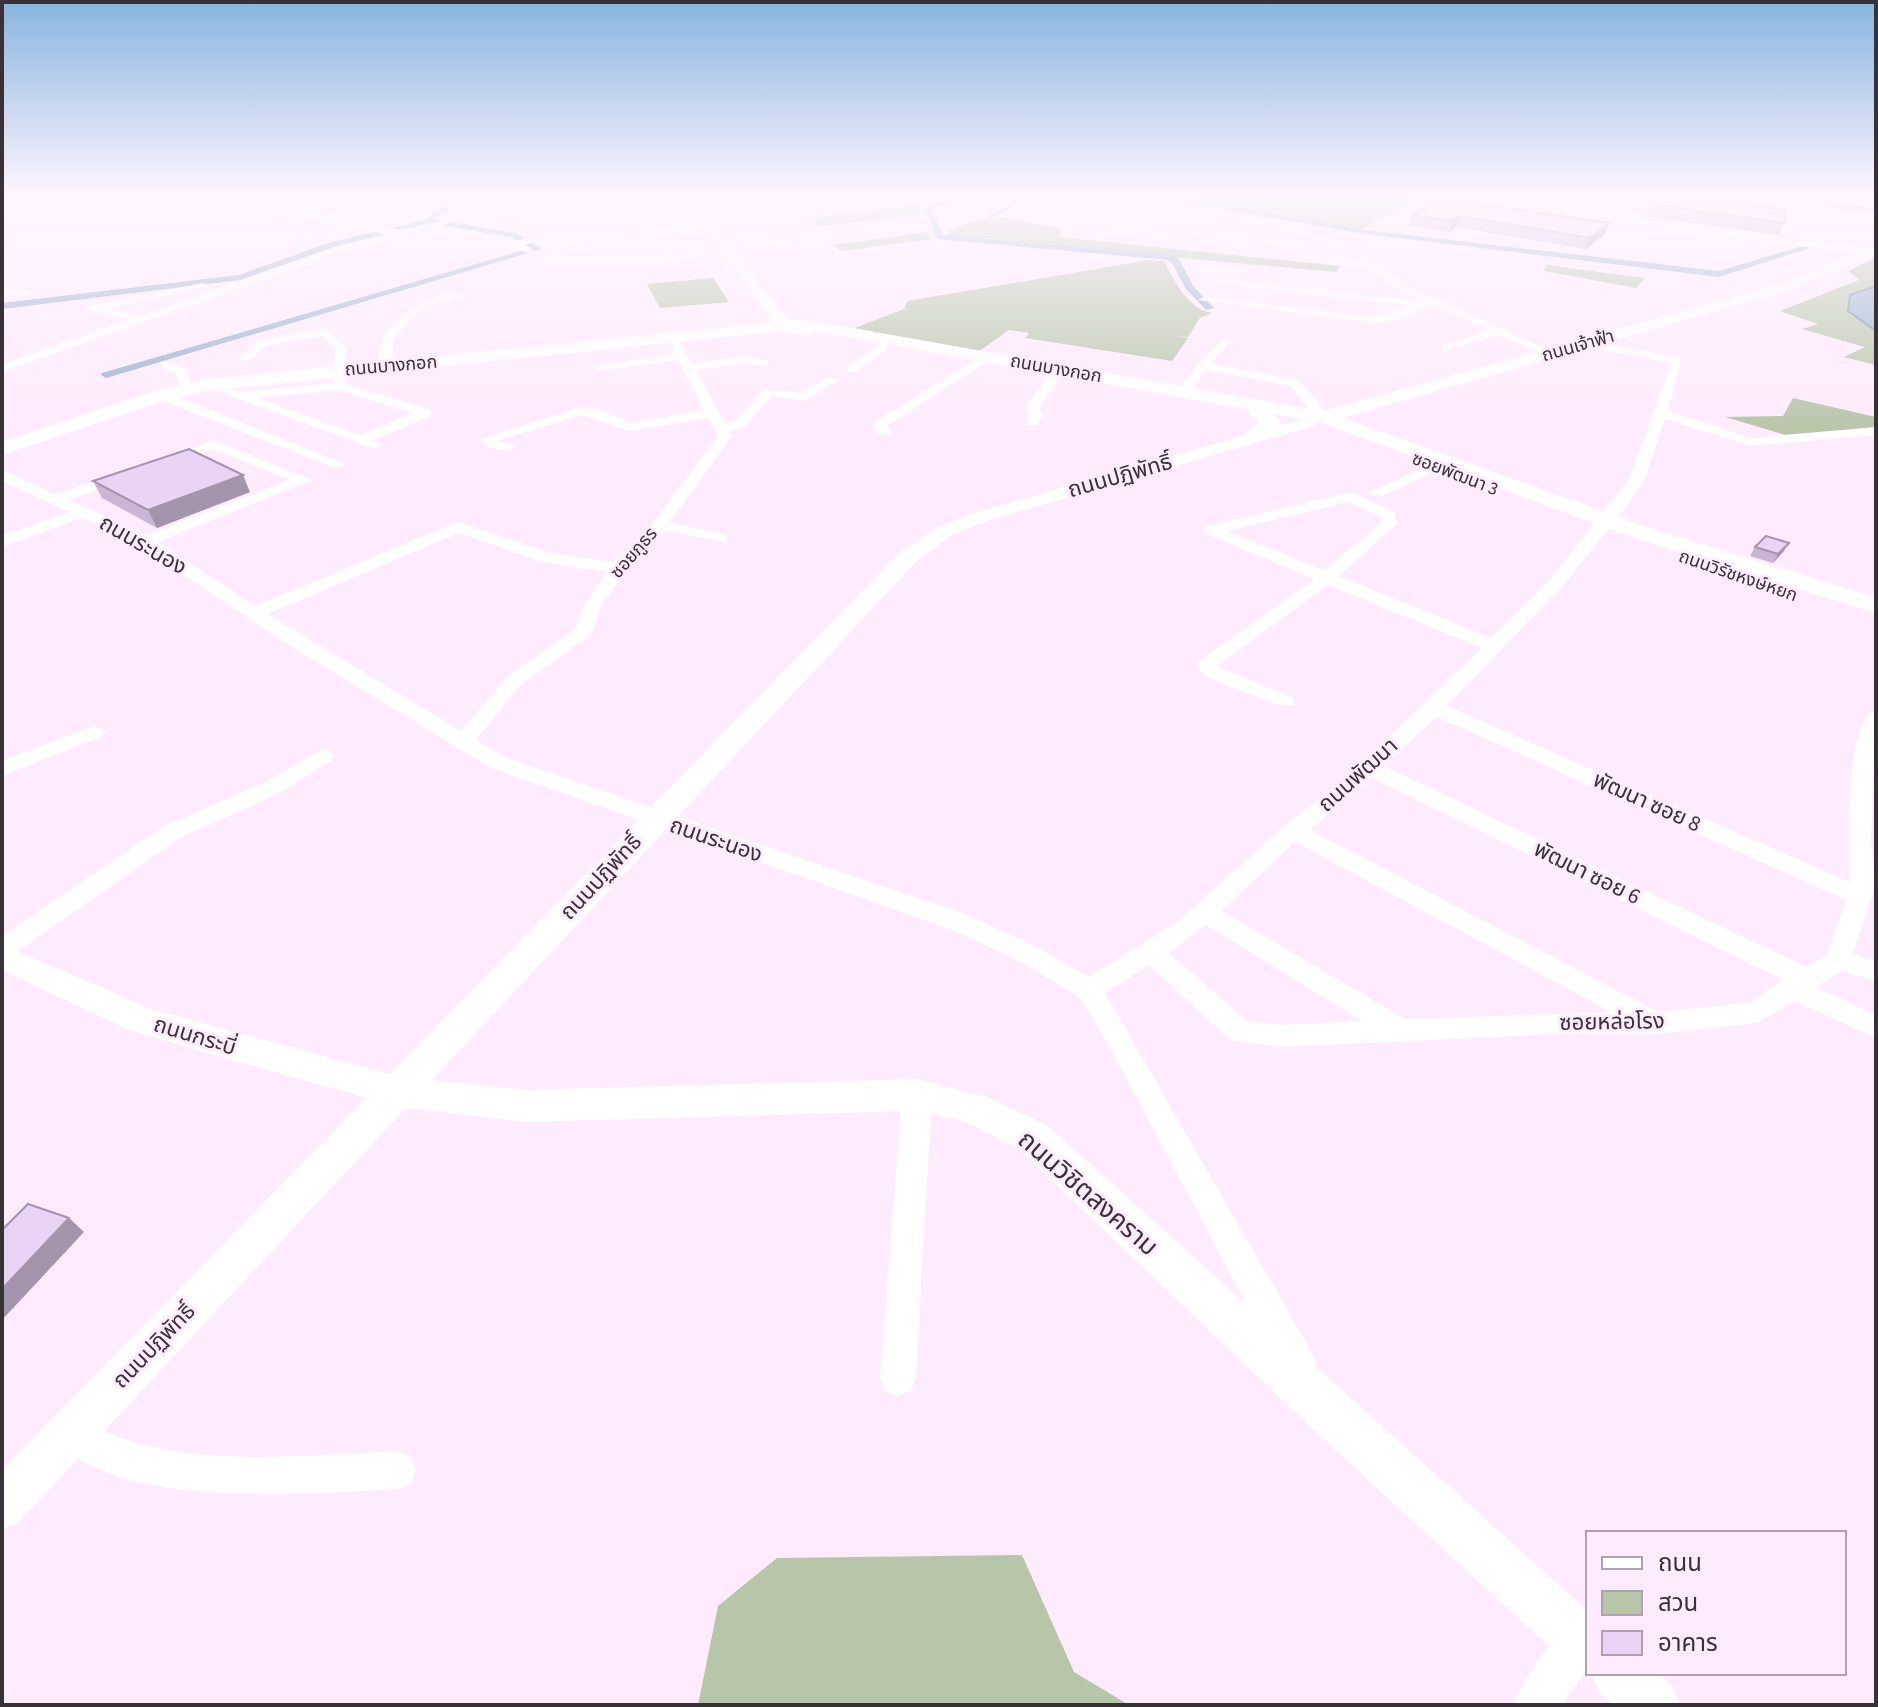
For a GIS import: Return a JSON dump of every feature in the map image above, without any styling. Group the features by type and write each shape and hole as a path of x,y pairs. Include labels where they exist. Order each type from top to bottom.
{"main road":[{"path":"749,276 773,313 795,326"},
{"name":"ถนนเจ้าฟ้า","path":"1316,416 1357,408 1552,354 1791,285 1813,276"},
{"name":"ถนนบางกอก","path":"795,326 979,363 1316,416"},
{"name":"ถนนบางกอก","path":"2,449 161,395 208,385 341,378 385,366 681,354 795,326 1185,392 1266,410"},
{"path":"1249,439 1269,428 1266,410"},
{"name":"ซอยพัฒนา 3","path":"1316,416 1334,428 1570,512"},
{"name":"ซอยพัฒนา 3","path":"1316,416 1570,512"},
{"path":"1601,511 1605,524 1576,522 1570,512 1601,511"},
{"name":"ถนนวิรัชหงษ์หยก","path":"1605,524 1770,588 1876,619"},
{"name":"ถนนวิรัชหงษ์หยก","path":"1640,538 1876,605"}],"street":[{"path":"2,368 265,276"},
{"path":"1283,276 1403,288"},
{"path":"1386,276 1403,288 1552,354"},
{"path":"142,318 92,308 142,295 253,280"},
{"path":"1219,281 1424,305 1438,304"},
{"path":"2,290 23,294"},
{"path":"385,366 385,340 397,322 414,313 422,303 456,294"},
{"path":"1204,300 1375,320 1393,318 1424,305"},
{"path":"1446,349 1499,331"},
{"path":"244,358 264,343 326,332 341,348 341,378"},
{"path":"1185,392 1202,366 1225,341"},
{"name":"ถนนพัฒนา","path":"1089,990 1152,953 1204,912 1434,708 1557,582 1605,524 1637,479 1678,361 1590,343"},
{"path":"852,369 885,346"},
{"path":"681,354 722,430 740,424 769,392 805,397 832,380"},
{"path":"598,367 681,354 766,362"},
{"path":"885,432 879,428 881,424 979,363"},
{"path":"166,364 182,372 187,389"},
{"path":"1202,366 1294,383 1316,416"},
{"path":"1032,422 1036,415 1032,408 1055,376"},
{"path":"238,396 341,378 426,413 360,440"},
{"path":"145,541 385,446 360,440 208,385"},
{"path":"161,395 340,465"},
{"path":"509,447 492,444 487,439 581,411 592,411 630,427 711,413"},
{"path":"1661,413 1750,442 1876,431"},
{"name":"ถนนปฏิพัทธิ์","path":"2,1505 907,558 945,531 1043,498 1249,439 1316,416"},
{"name":"ซอยภูธร","path":"464,741 515,680 584,631 592,607 618,568 660,524 725,436 722,430"},
{"path":"57,499 213,444 304,480"},
{"path":"1376,493 1438,467"},
{"name":"ถนนระนอง","path":"2,475 145,541 253,614 499,763 959,922 1030,955 1089,990 1118,1036 1319,1404"},
{"path":"1285,701 1211,672 1206,665 1326,578 1389,524 1389,515 1350,497 1210,530 1326,578 1494,646"},
{"path":"2,542 84,512"},
{"path":"660,524 721,539"},
{"path":"253,614 458,527 548,558 618,568"},
{"name":"พัฒนา ซอย 8","path":"1434,708 1867,891"},
{"path":"1876,717 1867,741 1859,841 1867,891 1838,960 1876,971"},
{"path":"2,769 94,732"},
{"path":"2,949 172,832 270,789 323,756"},
{"name":"พัฒนา ซอย 6","path":"1368,767 1798,984 1876,1027"},
{"path":"1293,831 1656,1023"},
{"path":"1204,912 1400,1030"},
{"name":"ซอยหล่อโรง","path":"1152,953 1240,1032 1281,1036 1557,1023 1656,1023 1757,1012 1838,960"},
{"name":"ถนนกระบี่","path":"2,956 143,1021 396,1091"},
{"name":"ถนนวิชิตสงคราม","path":"396,1091 526,1106 917,1095 974,1108 1033,1137 1319,1404 1586,1644"},
{"path":"898,1378 917,1095"},
{"path":"1201,1294 1229,1293 1236,1285 1239,1257"},
{"path":"74,1430 103,1452 162,1468 260,1477 397,1470"},
{"path":"1535,1705 1586,1662"},
{"name":"ถนนวิชิตสงคราม","path":"1620,1675 1653,1705"}],"green space":[{"path":"1057,276 1172,276 1189,300 1212,313 1200,318 1188,337 1175,336 1188,338 1172,361 1025,338 1029,333 1009,330 978,352 849,330 904,309 910,310 904,308 908,301"},
{"path":"1569,276 1645,278 1636,288"},
{"path":"1854,276 1876,276 1876,365 1844,357 1865,347 1802,329 1818,324 1780,311 1859,280"},
{"path":"713,278 729,302 660,308 647,284"},
{"path":"1793,398 1876,417 1876,428 1786,435 1725,417 1783,416"},
{"path":"1022,1555 1074,1672 1129,1705 698,1705 718,1606 777,1558"}],"water":[{"path":"1876,286 1876,331 1848,311 1850,295"}],"building":[{"path":"189,449 243,475 148,510 93,481"},
{"path":"1766,536 1789,543 1778,554 1755,547"},
{"path":"28,1204 69,1218 2,1289 2,1230"}],"waterway":[{"path":"2,306 244,276"},
{"path":"106,375 447,276"},
{"path":"1183,276 1189,287 1209,308"}]}
